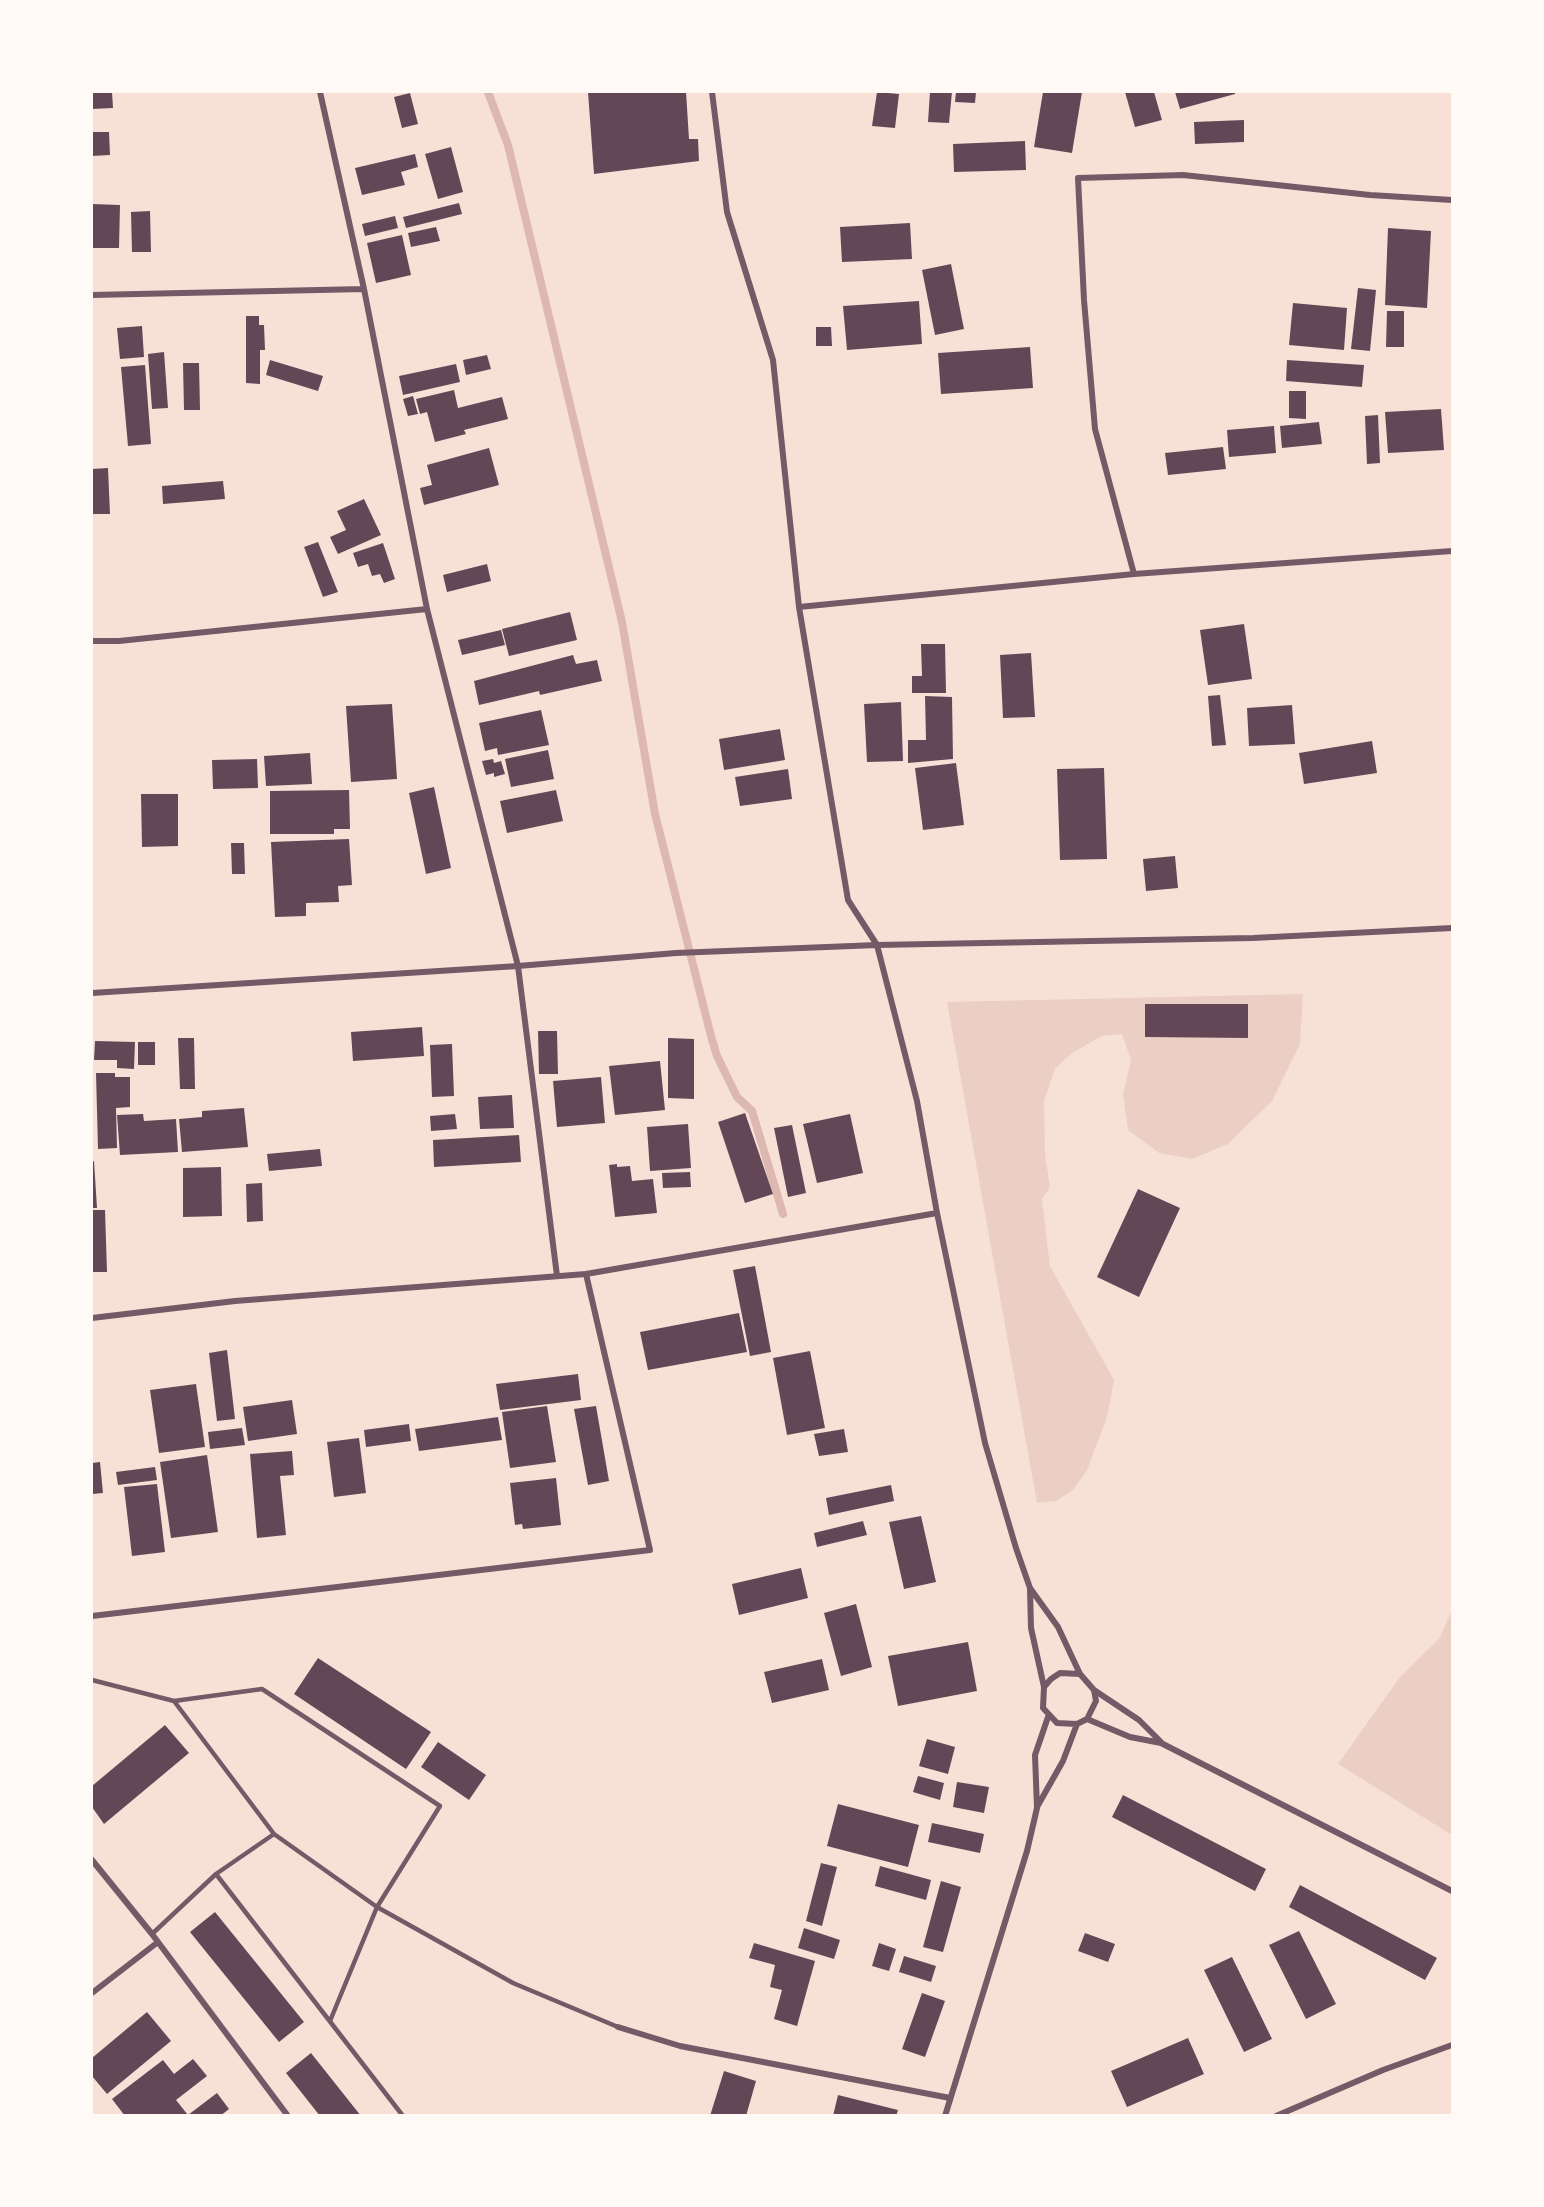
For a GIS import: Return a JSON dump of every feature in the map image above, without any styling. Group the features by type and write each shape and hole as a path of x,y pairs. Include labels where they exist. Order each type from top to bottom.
{"street":[{"path":"320,92 364,289 427,609 518,966 557,1276"},
{"path":"712,92 727,212 773,360 799,607 848,900 877,945 917,1101 937,1213 985,1443 1030,1588 1031,1628 1044,1687 1043,1708 1048,1717 1057,1724 1077,1724 1087,1719 1096,1701 1094,1690"},
{"path":"1134,574 1095,429 1084,300 1078,178 1183,175 1370,195 1452,200"},
{"path":"92,295 364,289"},
{"path":"799,607 1134,574 1452,551"},
{"path":"92,641 119,641 427,609"},
{"path":"92,993 518,966 676,953 877,945 1253,938 1452,928"},
{"path":"92,1318 235,1301 586,1274 937,1213"},
{"path":"92,1616 650,1550 586,1274"},
{"path":"1030,1588 1058,1627 1080,1674 1094,1690 1139,1720 1161,1743"},
{"path":"1044,1687 1051,1678 1060,1673 1080,1674"},
{"path":"945,2115 1027,1851 1036,1808 1035,1755 1048,1717"},
{"path":"1087,1719 1130,1737 1161,1743 1452,1891"},
{"path":"1036,1808 1063,1761 1077,1724"},
{"path":"92,1860 152,1934 288,2115"},
{"path":"92,1993 158,1942"},
{"path":"618,2027 680,2046 950,2098"},
{"path":"1276,2115 1383,2070 1452,2045"}],"lane":[{"path":"92,1680 174,1701 262,1689 440,1806 377,1907 330,2021"},
{"path":"174,1701 274,1834 377,1907 513,1983 618,2027"},
{"path":"152,1934 216,1874 274,1834"},
{"path":"216,1874 403,2115"}],"shaded area":[{"path":"1303,994 1300,1044 1272,1101 1228,1144 1192,1159 1159,1153 1128,1130 1123,1094 1131,1060 1122,1034 1102,1036 1072,1053 1055,1069 1044,1101 1045,1154 1050,1187 1042,1199 1050,1266 1114,1380 1107,1417 1087,1470 1073,1490 1056,1501 1037,1503 947,1002"},
{"path":"1452,1610 1452,1835 1338,1764 1400,1677 1439,1639"}],"building":[{"path":"92,92 112,92 113,108 92,109"},
{"path":"588,92 686,92 689,139 698,139 699,161 594,174"},
{"path":"877,92 899,94 895,128 872,126"},
{"path":"930,92 952,92 949,123 928,122"},
{"path":"956,92 976,92 975,103 955,102"},
{"path":"1043,92 1082,92 1072,153 1034,147"},
{"path":"1125,92 1154,92 1162,120 1135,127"},
{"path":"1175,92 1235,92 1235,94 1180,109"},
{"path":"410,93 418,124 402,128 394,97"},
{"path":"1244,120 1244,142 1195,144 1194,122"},
{"path":"92,132 109,132 110,155 92,156"},
{"path":"1025,141 1026,170 954,172 953,144"},
{"path":"451,147 463,192 438,199 425,154"},
{"path":"415,154 418,167 401,172 405,185 362,195 355,168"},
{"path":"459,203 462,214 406,228 403,217"},
{"path":"92,204 120,205 119,248 92,248"},
{"path":"150,211 151,252 132,252 131,212"},
{"path":"395,216 398,228 365,236 362,224"},
{"path":"910,223 912,259 842,262 840,227"},
{"path":"436,227 440,241 411,247 408,233"},
{"path":"1388,228 1431,231 1427,308 1385,305"},
{"path":"402,235 411,275 376,283 367,243"},
{"path":"951,264 964,329 935,335 922,270"},
{"path":"1358,288 1376,290 1370,351 1351,349"},
{"path":"919,301 922,344 847,350 843,306"},
{"path":"1293,303 1347,308 1344,350 1289,345"},
{"path":"1387,311 1404,311 1404,347 1386,347"},
{"path":"246,316 259,316 259,325 264,325 265,350 260,350 260,384 246,383"},
{"path":"142,326 144,357 120,359 117,328"},
{"path":"816,327 831,327 832,346 816,346"},
{"path":"1030,347 1033,388 941,394 938,353"},
{"path":"164,352 168,408 152,409 148,354"},
{"path":"487,355 491,369 466,375 463,360"},
{"path":"270,360 323,376 318,391 266,375"},
{"path":"1287,360 1364,365 1362,387 1286,381"},
{"path":"183,363 199,363 200,410 184,410"},
{"path":"456,364 460,382 403,395 399,376"},
{"path":"145,365 151,444 128,446 121,367"},
{"path":"454,390 458,408 502,397 508,419 464,430 466,434 435,442 427,412 420,414 416,399"},
{"path":"1289,391 1306,391 1306,419 1289,418"},
{"path":"413,396 418,414 408,416 403,399"},
{"path":"1441,409 1444,450 1388,453 1385,412"},
{"path":"1378,415 1380,463 1367,464 1365,416"},
{"path":"1319,422 1322,444 1282,448 1280,426"},
{"path":"1274,426 1276,453 1229,457 1227,430"},
{"path":"1223,447 1226,469 1168,475 1165,453"},
{"path":"489,448 499,485 424,505 420,488 432,485 427,465"},
{"path":"108,468 110,514 93,514 92,469"},
{"path":"223,481 225,499 163,504 162,486"},
{"path":"364,499 381,535 338,554 330,537 346,530 337,511"},
{"path":"318,542 338,592 323,597 304,547"},
{"path":"383,543 395,579 384,583 380,574 372,576 368,564 358,567 353,553"},
{"path":"487,564 491,581 447,592 443,575"},
{"path":"570,612 577,640 509,656 502,629"},
{"path":"1244,624 1252,679 1208,685 1200,630"},
{"path":"501,630 505,645 462,655 458,640"},
{"path":"921,644 945,644 946,693 912,693 912,676 922,676"},
{"path":"1031,653 1035,717 1003,718 1000,655"},
{"path":"573,655 576,664 597,660 602,681 540,695 539,691 479,705 474,681"},
{"path":"1220,695 1226,745 1212,746 1208,696"},
{"path":"925,696 952,697 953,759 908,763 908,740 926,740"},
{"path":"901,702 903,761 867,762 864,704"},
{"path":"392,704 397,779 351,782 346,706"},
{"path":"1292,705 1295,744 1249,746 1247,708"},
{"path":"541,710 549,745 498,755 497,748 485,751 479,723"},
{"path":"780,729 785,760 724,770 719,739"},
{"path":"1372,741 1377,773 1304,784 1299,753"},
{"path":"548,750 554,779 511,787 505,759"},
{"path":"310,753 312,784 266,786 264,756"},
{"path":"257,759 258,788 213,789 212,760"},
{"path":"493,759 494,763 501,761 505,774 494,777 494,773 486,775 482,761"},
{"path":"956,763 964,825 923,830 915,768"},
{"path":"1104,768 1107,859 1060,860 1057,769"},
{"path":"788,769 792,799 740,806 735,777"},
{"path":"434,787 451,868 426,874 409,793"},
{"path":"349,790 350,829 334,829 334,834 270,834 270,791"},
{"path":"556,790 563,821 507,833 500,801"},
{"path":"141,794 178,794 178,846 142,847"},
{"path":"349,839 352,885 338,886 339,902 306,903 306,916 275,917 271,842"},
{"path":"231,843 244,843 245,874 232,874"},
{"path":"1175,856 1178,888 1146,891 1143,859"},
{"path":"1145,1004 1248,1004 1248,1038 1145,1037"},
{"path":"422,1027 424,1056 353,1061 351,1032"},
{"path":"538,1031 557,1031 558,1074 539,1074"},
{"path":"178,1038 194,1038 195,1089 180,1089"},
{"path":"668,1038 694,1039 694,1099 668,1098"},
{"path":"95,1041 135,1042 134,1069 117,1068 117,1060 94,1060"},
{"path":"138,1042 155,1042 155,1065 138,1065"},
{"path":"452,1044 454,1096 432,1097 430,1045"},
{"path":"660,1061 665,1110 615,1115 609,1066"},
{"path":"96,1073 115,1073 115,1077 130,1077 130,1107 116,1108 117,1148 98,1149"},
{"path":"601,1077 605,1123 557,1127 553,1081"},
{"path":"512,1095 514,1128 480,1129 478,1097"},
{"path":"244,1108 248,1147 182,1152 179,1119 202,1117 202,1111"},
{"path":"745,1113 773,1194 745,1203 718,1122"},
{"path":"143,1114 144,1121 176,1119 178,1152 120,1155 117,1115"},
{"path":"455,1114 457,1129 431,1131 430,1116"},
{"path":"850,1114 863,1173 817,1183 803,1124"},
{"path":"688,1124 691,1168 650,1171 647,1127"},
{"path":"792,1125 806,1193 788,1197 774,1128"},
{"path":"519,1135 521,1162 434,1167 433,1140"},
{"path":"320,1149 322,1166 269,1171 267,1154"},
{"path":"94,1161 97,1208 92,1208 92,1162"},
{"path":"617,1164 617,1167 630,1166 632,1181 653,1179 657,1213 615,1217 609,1165"},
{"path":"221,1167 222,1216 183,1217 183,1168"},
{"path":"690,1172 691,1187 663,1188 662,1173"},
{"path":"262,1183 263,1221 247,1222 246,1184"},
{"path":"1138,1189 1180,1208 1139,1297 1097,1277"},
{"path":"92,1210 105,1210 107,1272 92,1272"},
{"path":"755,1266 771,1352 750,1356 733,1270"},
{"path":"739,1313 747,1352 648,1370 640,1332"},
{"path":"227,1350 235,1419 217,1421 209,1353"},
{"path":"810,1351 825,1428 787,1435 773,1358"},
{"path":"578,1374 581,1400 500,1410 496,1384"},
{"path":"196,1384 205,1447 159,1453 150,1390"},
{"path":"292,1400 297,1434 248,1441 243,1407"},
{"path":"547,1406 556,1462 510,1468 502,1412"},
{"path":"596,1406 609,1481 588,1485 574,1409"},
{"path":"498,1417 502,1440 419,1451 415,1429"},
{"path":"409,1424 411,1441 366,1447 364,1430"},
{"path":"242,1428 245,1445 210,1449 208,1432"},
{"path":"844,1429 848,1452 819,1456 814,1434"},
{"path":"359,1438 366,1493 334,1497 327,1442"},
{"path":"292,1451 294,1475 280,1476 286,1535 257,1538 250,1454"},
{"path":"207,1455 218,1532 171,1538 160,1462"},
{"path":"100,1462 103,1493 92,1494 92,1463"},
{"path":"155,1467 157,1480 118,1485 116,1472"},
{"path":"556,1478 561,1525 523,1529 522,1524 515,1525 510,1483"},
{"path":"157,1484 165,1552 132,1556 124,1487"},
{"path":"891,1485 894,1501 829,1515 826,1498"},
{"path":"921,1516 936,1582 904,1589 889,1522"},
{"path":"863,1521 867,1535 817,1547 814,1533"},
{"path":"801,1568 808,1598 739,1615 732,1584"},
{"path":"856,1604 872,1667 841,1676 824,1613"},
{"path":"968,1642 977,1691 898,1706 888,1656"},
{"path":"318,1658 431,1732 406,1769 294,1694"},
{"path":"822,1659 829,1690 772,1703 764,1672"},
{"path":"165,1725 189,1753 104,1824 92,1807 92,1786"},
{"path":"927,1739 955,1747 948,1774 919,1766"},
{"path":"438,1742 486,1775 469,1800 421,1767"},
{"path":"918,1776 944,1783 940,1800 913,1792"},
{"path":"957,1782 989,1787 984,1813 953,1807"},
{"path":"1123,1795 1266,1869 1255,1891 1112,1817"},
{"path":"838,1804 919,1825 908,1867 827,1846"},
{"path":"932,1823 984,1834 980,1853 928,1842"},
{"path":"821,1863 837,1867 822,1926 806,1921"},
{"path":"880,1866 931,1880 926,1900 875,1886"},
{"path":"941,1881 961,1887 943,1952 923,1947"},
{"path":"1300,1885 1437,1958 1425,1980 1289,1907"},
{"path":"215,1912 304,2022 279,2042 190,1932"},
{"path":"804,1928 840,1940 834,1959 798,1948"},
{"path":"1299,1931 1336,2004 1306,2019 1269,1945"},
{"path":"1085,1933 1115,1944 1108,1962 1078,1951"},
{"path":"754,1943 815,1961 797,2026 774,2019 782,1990 770,1987 775,1965 749,1958"},
{"path":"879,1943 896,1949 889,1971 872,1966"},
{"path":"904,1956 936,1966 931,1982 899,1972"},
{"path":"1232,1957 1272,2039 1244,2052 1204,1970"},
{"path":"922,1993 945,2001 925,2057 902,2049"},
{"path":"147,2012 171,2041 107,2094 92,2076 92,2058"},
{"path":"1188,2038 1204,2074 1127,2107 1111,2071"},
{"path":"311,2053 361,2116 320,2116 286,2073"},
{"path":"193,2059 207,2076 176,2100 188,2115 217,2093 229,2109 220,2116 125,2116 112,2099 163,2060 174,2074"},
{"path":"724,2071 756,2081 746,2116 710,2116"},
{"path":"838,2095 898,2110 896,2116 833,2116"}],"waterway":[{"path":"488,92 508,145 622,622 655,814 711,1036 717,1056 737,1097 752,1111 783,1214"}]}
